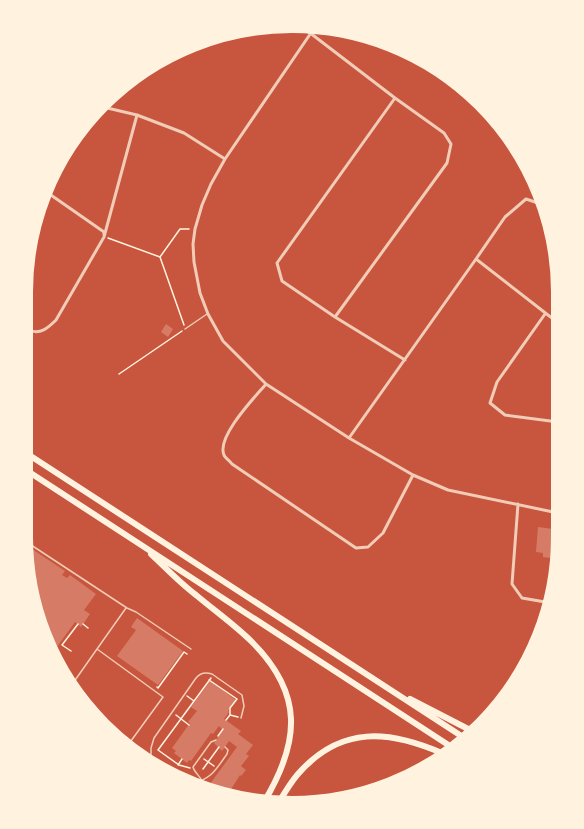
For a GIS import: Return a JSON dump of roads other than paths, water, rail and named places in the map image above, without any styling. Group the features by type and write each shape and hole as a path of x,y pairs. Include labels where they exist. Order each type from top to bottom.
{"highway":[{"path":"32,457 460,735"},
{"path":"32,474 448,745"},
{"path":"138,542 194,594 252,642 268,661 279,679 286,694 290,710 291,737 282,768 267,796"},
{"path":"378,682 467,728"},
{"path":"283,796 295,777 309,762 333,746 352,738 370,736 396,737 419,743 438,751"}],"street":[{"path":"311,33 395,98 444,133 451,144 446,163 335,317"},
{"path":"311,33 225,159 211,184 202,205 195,229 193,244 194,262 200,292 208,314 223,340 266,384 349,438 413,475 448,490 552,512"},
{"path":"395,98 277,262 282,281 335,317 405,360"},
{"path":"108,108 137,115 184,133 225,159"},
{"path":"32,331 46,330 56,320 104,237 137,115"},
{"path":"51,195 104,232 104,237"},
{"path":"349,438 505,217 526,199 536,202"},
{"path":"476,260 552,318"},
{"path":"546,314 497,382 490,403 504,415 552,421"},
{"path":"266,384 232,426 223,444 224,455 232,464 356,548 368,548 384,533 413,475"},
{"path":"518,504 512,584 522,598 544,601"}],"lane":[{"path":"185,329 208,314"},
{"path":"32,545 126,608 136,612 191,649"},
{"path":"75,680 126,608"},
{"path":"97,650 163,697 131,741"},
{"path":"151,755 151,746 156,736 197,676 203,673 214,675 242,695 244,708 240,718"},
{"path":"202,780 193,767 211,742 216,740"},
{"path":"202,781 210,777 228,753 228,750 225,747"}]}
